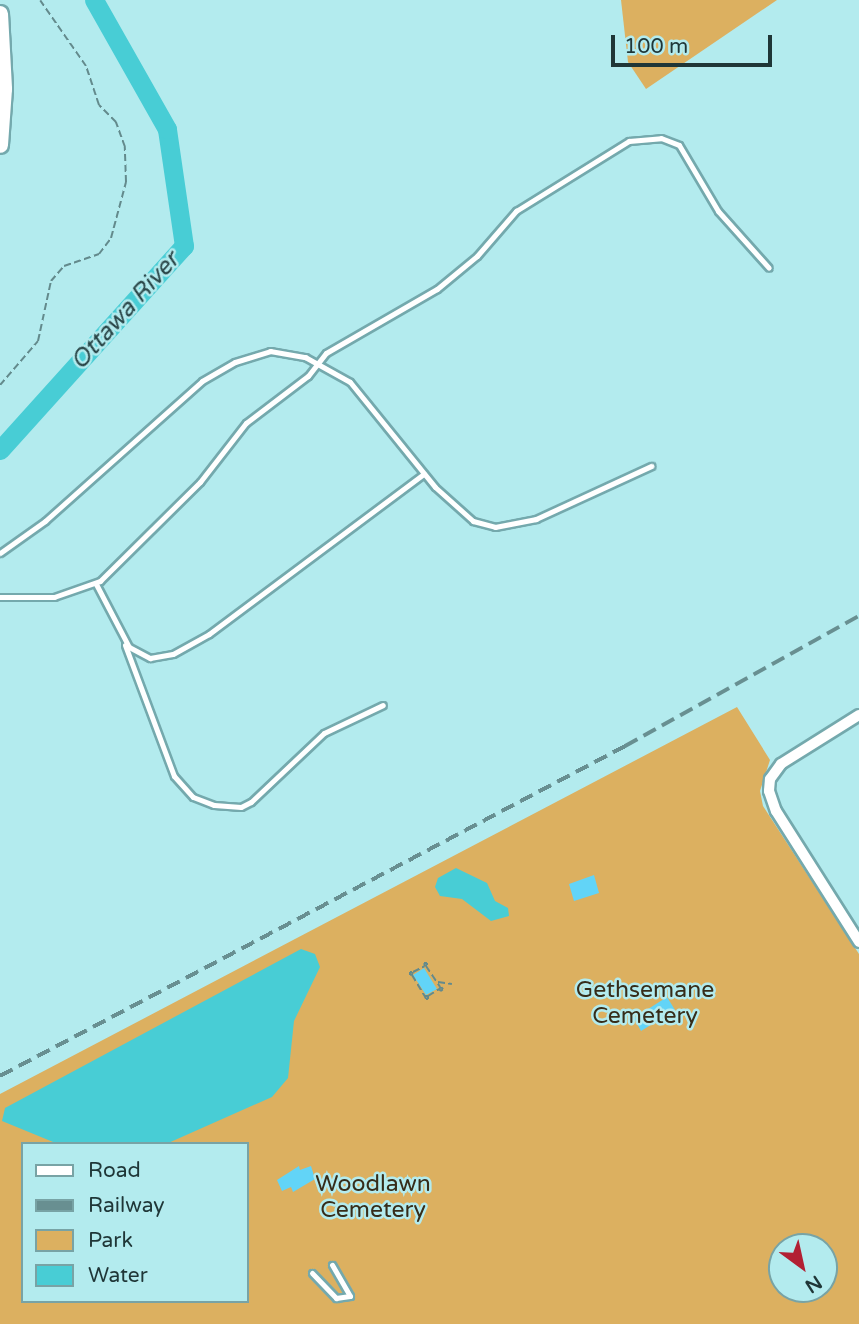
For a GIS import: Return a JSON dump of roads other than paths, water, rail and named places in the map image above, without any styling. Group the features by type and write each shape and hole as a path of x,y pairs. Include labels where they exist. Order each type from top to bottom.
{"street":[{"path":"0,14 4,89 0,145"},
{"path":"859,715 780,764 770,779 776,811 859,942"},
{"path":"848,926 859,919"}],"lane":[{"path":"0,597 54,597 96,584 200,482 246,423 318,363 326,353 437,289 477,256 516,211 629,141 661,138 679,145 718,211 769,268"},
{"path":"0,553 45,521 172,405 218,371 270,351 318,363 350,382 460,514 495,527 536,519 651,466"},
{"path":"123,640 150,658 190,646 424,474"},
{"path":"96,584 123,640 174,776 193,797 231,808 251,802 324,733 383,705"},
{"path":"312,1273 336,1298 351,1296 332,1265"}],"water":[{"path":"456,868 487,883 495,901 508,908 509,916 491,921 462,899 440,896 435,887 438,878"},
{"path":"301,949 315,954 320,967 294,1021 288,1078 272,1097 171,1142 53,1142 2,1121 5,1108"}],"waterway":[{"name":"Ottawa River","path":"0,450 184,246 167,129 94,0"}],"railway":[{"path":"0,1076 625,746 859,616"}],"park label":[{"name":"Gethsemane Cemetery","path":"645,1003"},
{"name":"Woodlawn Cemetery","path":"373,1197"}]}
